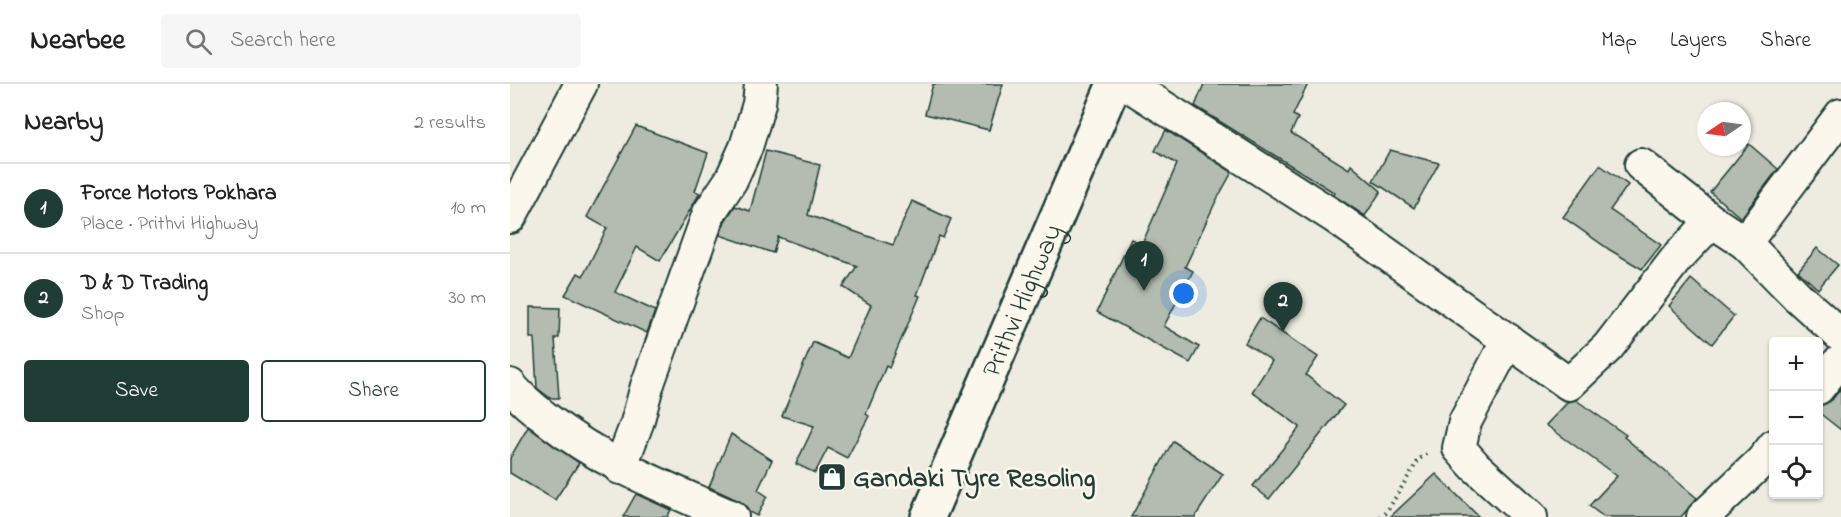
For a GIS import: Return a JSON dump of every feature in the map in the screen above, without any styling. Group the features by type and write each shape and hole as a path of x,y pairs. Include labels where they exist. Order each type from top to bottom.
{"highway":[{"name":"Prithvi Highway","path":"928,517 1114,84"}],"street":[{"path":"620,468 637,423 646,386 709,213 731,180 746,147 759,104 761,84"},
{"path":"1127,84 1335,217 1569,384 1608,347 1677,258 1712,221"},
{"path":"510,217 580,85"},
{"path":"1745,243 1841,115"},
{"path":"1641,165 1712,221 1745,243 1798,297 1836,363"},
{"path":"1508,340 1465,422 1459,448 1475,466 1531,517"},
{"path":"510,385 521,399 570,437 620,468 732,517"},
{"path":"1703,517 1762,461 1769,451"}],"path":[{"path":"1380,517 1386,513 1419,459 1442,445 1459,448"}],"building":[{"path":"933,84 1003,84 989,130 925,114"},
{"path":"1204,84 1308,84 1293,115 1298,118 1291,133 1349,169 1351,165 1381,191 1365,216 1333,195 1335,193 1195,106"},
{"path":"636,126 708,153 695,191 700,193 660,261 637,247 615,292 655,311 647,333 565,295 578,273 583,276 607,228 587,217"},
{"path":"1166,130 1232,172 1185,267 1193,271 1164,326 1199,347 1190,363 1097,312 1131,239 1142,244 1177,164 1155,151"},
{"path":"1751,146 1778,169 1741,218 1710,192 1739,156 1751,156"},
{"path":"1390,150 1439,163 1414,208 1373,181"},
{"path":"766,151 820,165 808,215 893,245 912,201 951,219 943,238 939,236 917,295 920,296 889,368 886,366 866,414 869,416 847,458 828,448 815,473 796,464 814,426 782,416 813,342 848,358 871,305 843,287 857,266 778,237 773,253 720,235 725,221 735,206 750,211"},
{"path":"1600,165 1628,185 1610,210 1661,245 1642,269 1563,217"},
{"path":"1817,248 1838,265 1818,289 1798,271"},
{"path":"1691,279 1734,316 1712,344 1669,306"},
{"path":"530,307 560,308 559,338 555,338 559,398 550,398 537,388 534,338 530,338"},
{"path":"1260,318 1318,357 1306,375 1344,405 1269,499 1253,486 1300,427 1252,392 1272,361 1245,343"},
{"path":"1841,388 1841,430 1823,416 1823,405 1832,400"},
{"path":"1576,400 1626,435 1624,437 1697,498 1681,517 1604,517 1589,506 1617,476 1546,425 1568,402"},
{"path":"528,427 579,463 555,500 510,473 510,458"},
{"path":"731,434 772,460 758,490 767,496 757,516 749,512 746,506 739,501 709,487"},
{"path":"1173,441 1223,474 1195,517 1131,517"},
{"path":"1436,474 1479,517 1390,517"},
{"path":"636,494 671,510 667,517 623,517"}],"place":[{"name":"Force Motors Pokhara","path":"1144,291"},
{"name":"D & D Trading","path":"1283,332"},
{"name":"Gandaki Tyre Resoling","path":"832,477"}]}
